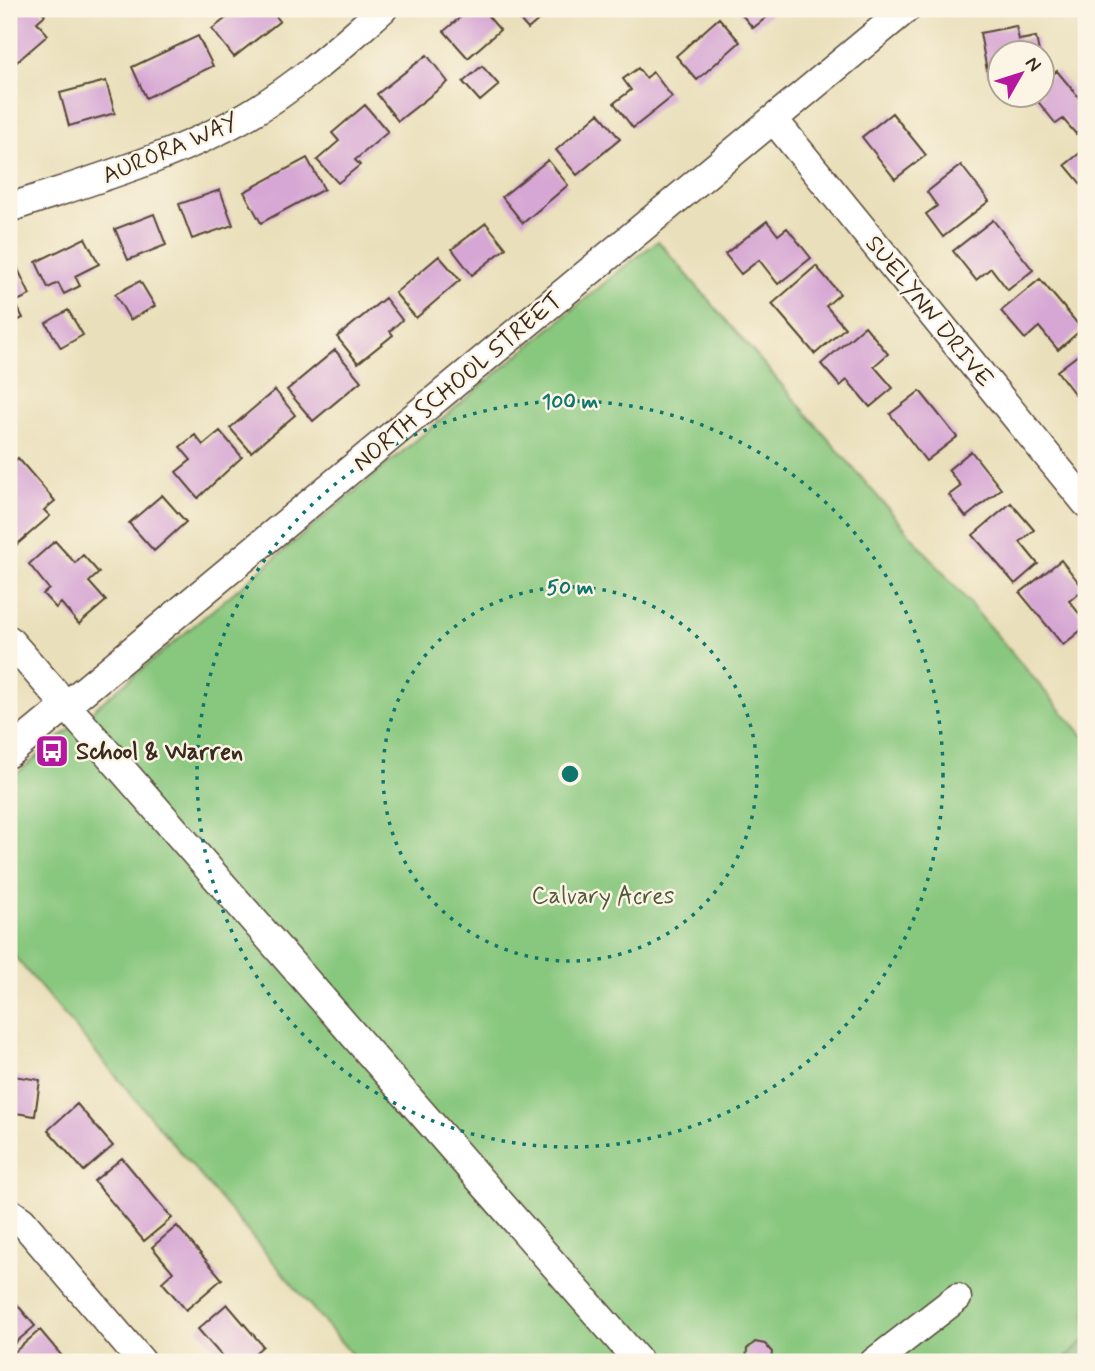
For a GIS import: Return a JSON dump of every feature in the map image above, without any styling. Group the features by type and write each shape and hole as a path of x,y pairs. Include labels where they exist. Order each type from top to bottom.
{"street":[{"name":"AURORA WAY","path":"9,208 106,176 214,133 282,94 313,71 383,9"},
{"name":"NORTH SCHOOL STREET","path":"9,753 906,9"},
{"name":"SUELYNN DRIVE","path":"774,120 1086,503"},
{"path":"9,640 639,1362"},
{"path":"9,1212 22,1221 142,1362"},
{"path":"874,1362 957,1298"}],"green space":[{"name":"Calvary Acres","path":"658,241 1086,739 1086,1339 1061,1362 358,1362 9,950 9,780"},
{"path":"1086,1339 1086,1362 1061,1362"}],"building":[{"path":"9,9 13,9 17,14 22,9 40,9 45,15 37,22 48,35 12,66 9,62"},
{"path":"238,9 270,9 280,21 234,57 212,29"},
{"path":"470,9 482,9 500,30 468,58 444,31"},
{"path":"510,9 551,9 528,29"},
{"path":"737,9 777,9 753,28"},
{"path":"719,18 740,42 697,80 676,56"},
{"path":"1016,26 1019,38 986,38 986,65 980,33"},
{"path":"198,36 213,66 146,98 132,67"},
{"path":"427,55 448,82 398,121 377,94"},
{"path":"482,66 499,85 480,101 463,82"},
{"path":"638,68 646,78 653,72 672,97 633,128 614,103 631,90 623,79"},
{"path":"1056,72 1086,106 1086,125 1076,134 1063,119 1056,124 1043,108 1056,108"},
{"path":"106,81 115,113 69,126 60,93"},
{"path":"365,105 388,132 355,160 360,165 338,183 317,160 339,141 332,133"},
{"path":"599,113 620,139 577,175 556,150"},
{"path":"892,113 926,155 895,179 862,137"},
{"path":"1086,148 1086,190 1065,165"},
{"path":"307,158 324,189 261,223 244,192"},
{"path":"548,160 568,185 523,223 502,197"},
{"path":"961,165 989,201 943,237 926,214 937,206 927,192"},
{"path":"220,190 233,225 192,239 179,204"},
{"path":"154,214 166,245 128,260 115,229"},
{"path":"993,220 1033,270 1008,290 991,268 976,280 953,251"},
{"path":"767,221 778,235 787,228 811,258 778,284 759,260 741,274 725,254"},
{"path":"486,223 506,248 472,275 452,249"},
{"path":"85,238 99,264 75,276 80,286 64,294 58,283 48,288 36,262"},
{"path":"439,256 460,280 416,318 395,293"},
{"path":"816,266 840,294 826,306 845,328 815,354 772,304"},
{"path":"17,267 30,295 15,302 23,318 9,325 9,271"},
{"path":"1040,279 1082,329 1058,350 1039,327 1025,339 1001,311"},
{"path":"140,281 155,306 130,320 115,294"},
{"path":"385,298 402,320 390,331 393,335 358,363 337,337"},
{"path":"68,310 83,335 61,348 46,323"},
{"path":"865,326 888,354 874,366 893,388 870,407 847,380 840,386 821,364"},
{"path":"1086,349 1086,409 1057,371"},
{"path":"335,350 361,381 313,421 287,390"},
{"path":"275,390 295,415 251,452 230,428"},
{"path":"920,391 957,437 926,461 890,414"},
{"path":"220,431 242,457 198,498 176,472 191,460 180,447 195,435 203,445"},
{"path":"971,451 1001,489 966,517 949,495 961,486 948,470"},
{"path":"18,458 55,501 44,510 50,516 14,547 9,541 9,466"},
{"path":"162,495 186,522 154,551 129,523"},
{"path":"1011,503 1034,530 1020,542 1038,564 1015,584 973,535"},
{"path":"55,541 75,563 83,555 99,573 89,582 106,601 79,624 61,603 56,608 43,594 49,589 29,564"},
{"path":"1061,560 1084,589 1069,601 1086,622 1086,626 1063,645 1020,593"},
{"path":"9,1072 13,1073 13,1076 40,1080 35,1116 9,1112"},
{"path":"77,1104 113,1146 84,1171 48,1130"},
{"path":"122,1158 172,1218 144,1241 94,1181"},
{"path":"177,1226 222,1279 186,1310 162,1282 173,1272 152,1247"},
{"path":"9,1297 35,1326 9,1348"},
{"path":"227,1304 263,1346 245,1362 227,1362 198,1329"},
{"path":"40,1330 67,1362 19,1362 12,1354"},
{"path":"755,1342 765,1344 772,1352 771,1362 746,1360 747,1349"},
{"path":"284,1355 291,1362 275,1362"}],"place":[{"name":"School & Warren","path":"52,751"}]}
